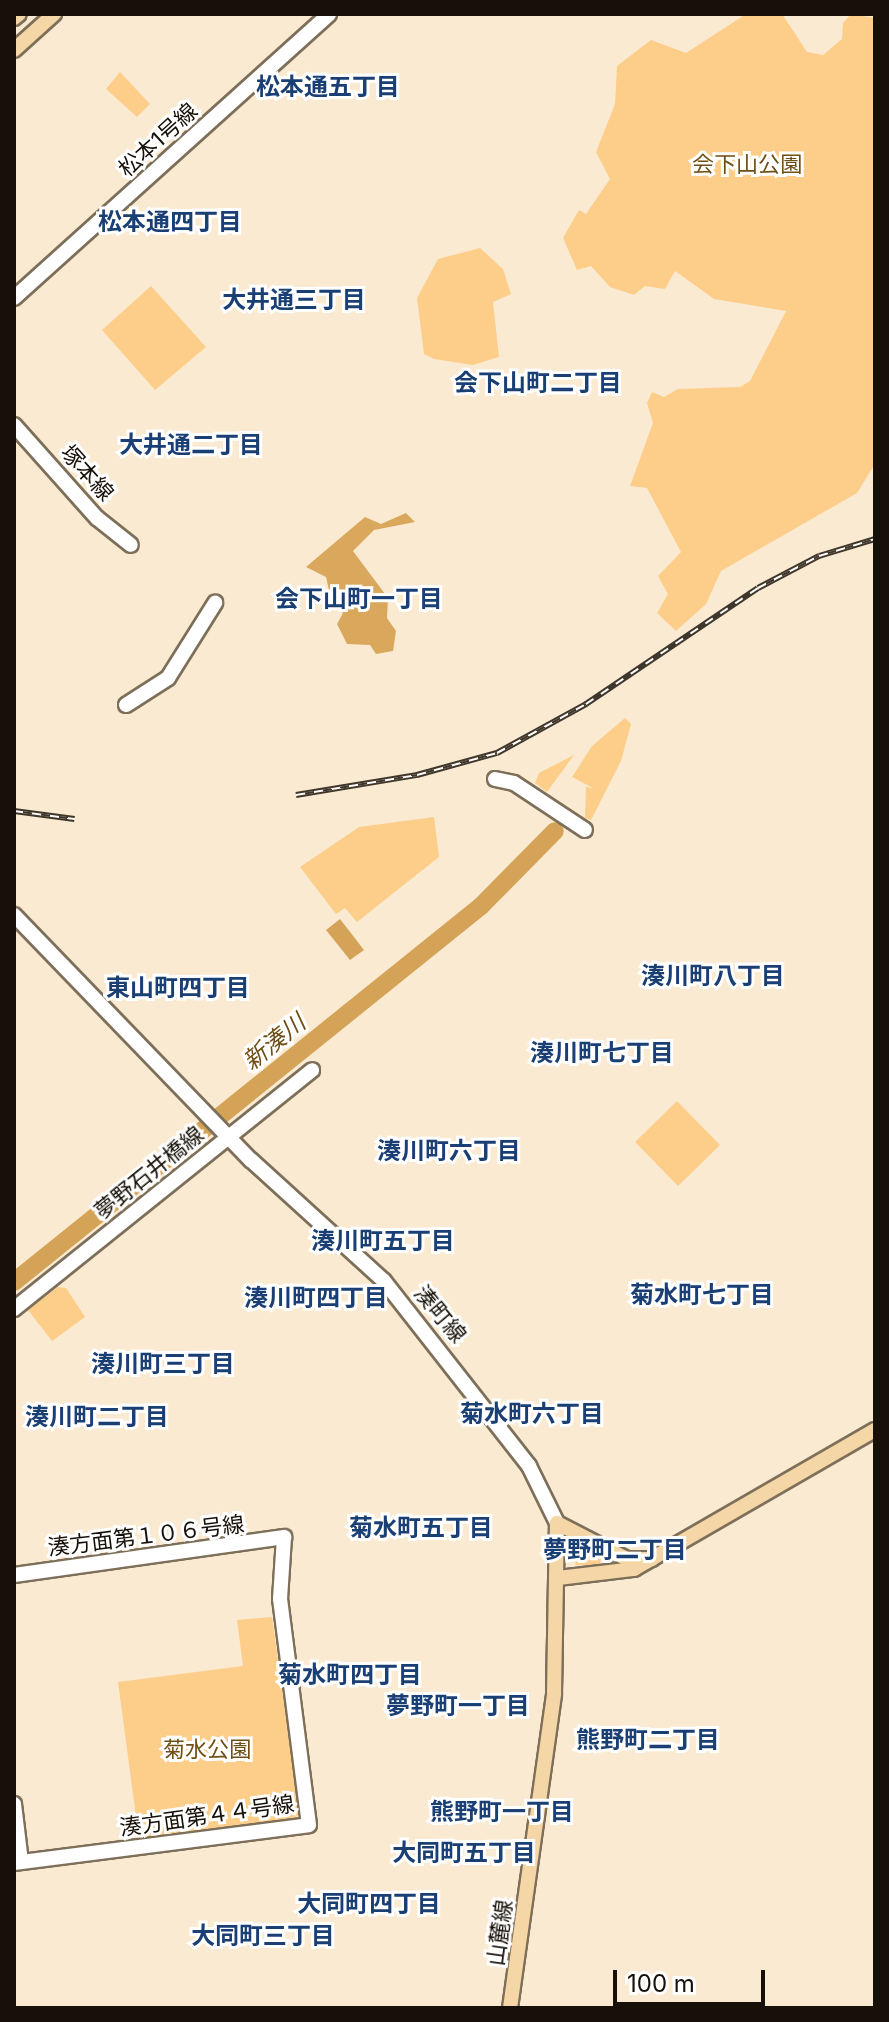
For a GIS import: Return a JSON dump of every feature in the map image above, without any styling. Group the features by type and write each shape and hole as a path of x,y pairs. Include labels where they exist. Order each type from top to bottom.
{"main road":[{"path":"14,18 19,14"},
{"path":"14,50 54,14"},
{"path":"558,1578 614,1574 653,1559 875,1430"},
{"path":"557,1523 627,1559 653,1559"},
{"name":"山麓線","path":"510,2008 554,1693 557,1523"}],"street":[{"name":"松本1号線","path":"14,298 329,14"},
{"name":"塚本線","path":"14,425 97,518 131,545"},
{"path":"126,705 168,678 215,603"},
{"path":"495,779 514,783 585,830"},
{"name":"湊町線","path":"14,915 220,1128 384,1281 429,1332 529,1466 557,1523"},
{"name":"夢野石井橋線","path":"14,1309 220,1128 312,1070"},
{"name":"湊方面第１０６号線","path":"14,1575 284,1537"},
{"name":"湊方面第４４号線","path":"17,1862 309,1825 280,1599 284,1537"},
{"path":"14,1804 17,1862"}],"green space":[{"name":"会下山公園","path":"746,14 782,14 807,52 823,55 842,39 843,23 851,14 875,18 875,464 857,493 721,571 706,604 676,631 657,613 668,594 658,576 681,552 647,488 630,486 653,423 647,403 652,392 664,397 678,389 740,387 750,381 786,311 714,299 675,271 665,289 645,286 634,295 610,287 591,266 577,270 563,238 579,210 586,214 610,179 596,152 615,104 617,66 651,40 686,53"},
{"path":"120,72 150,104 137,117 106,89"},
{"path":"480,248 503,269 511,294 493,302 499,357 473,365 434,359 424,354 417,298 438,259"},
{"path":"151,286 206,347 155,390 102,330"},
{"path":"625,718 631,724 621,761 591,820 585,818 586,787 593,788 572,777 592,746"},
{"path":"574,755 547,792 535,783 539,773"},
{"path":"434,817 439,857 357,922 345,908 336,914 300,867 359,827"},
{"path":"677,1101 720,1145 678,1186 635,1142"},
{"path":"58,1287 66,1288 85,1317 52,1341 28,1310"},
{"path":"579,1544 601,1556 600,1566 575,1565"},
{"name":"菊水公園","path":"272,1617 299,1813 294,1819 139,1839 118,1682 243,1666 237,1620"}],"shaded area":[{"path":"406,513 415,522 374,530 353,551 388,598 387,618 396,631 393,651 376,654 370,645 347,644 337,624 343,613 331,599 326,577 306,567 365,517 381,524"},
{"path":"340,919 364,950 350,960 326,930"}],"waterway":[{"name":"新湊川","path":"14,1282 481,906 555,831"}],"railway":[{"path":"296,795 417,775 497,753 586,704 758,588 819,556 875,539"},
{"path":"14,811 74,819"}],"district":[{"name":"松本通五丁目","path":"328,87"},
{"name":"松本通四丁目","path":"170,222"},
{"name":"大井通三丁目","path":"294,300"},
{"name":"会下山町二丁目","path":"538,383"},
{"name":"大井通二丁目","path":"191,445"},
{"name":"会下山町一丁目","path":"359,599"},
{"name":"湊川町八丁目","path":"713,976"},
{"name":"東山町四丁目","path":"178,988"},
{"name":"湊川町七丁目","path":"602,1053"},
{"name":"湊川町六丁目","path":"449,1151"},
{"name":"湊川町五丁目","path":"383,1241"},
{"name":"菊水町七丁目","path":"702,1295"},
{"name":"湊川町四丁目","path":"316,1298"},
{"name":"湊川町三丁目","path":"163,1364"},
{"name":"菊水町六丁目","path":"532,1414"},
{"name":"湊川町二丁目","path":"97,1417"},
{"name":"菊水町五丁目","path":"421,1528"},
{"name":"夢野町二丁目","path":"615,1550"},
{"name":"菊水町四丁目","path":"350,1675"},
{"name":"夢野町一丁目","path":"458,1706"},
{"name":"熊野町二丁目","path":"648,1740"},
{"name":"熊野町一丁目","path":"502,1812"},
{"name":"大同町五丁目","path":"464,1853"},
{"name":"大同町四丁目","path":"369,1904"},
{"name":"大同町三丁目","path":"263,1936"}]}
